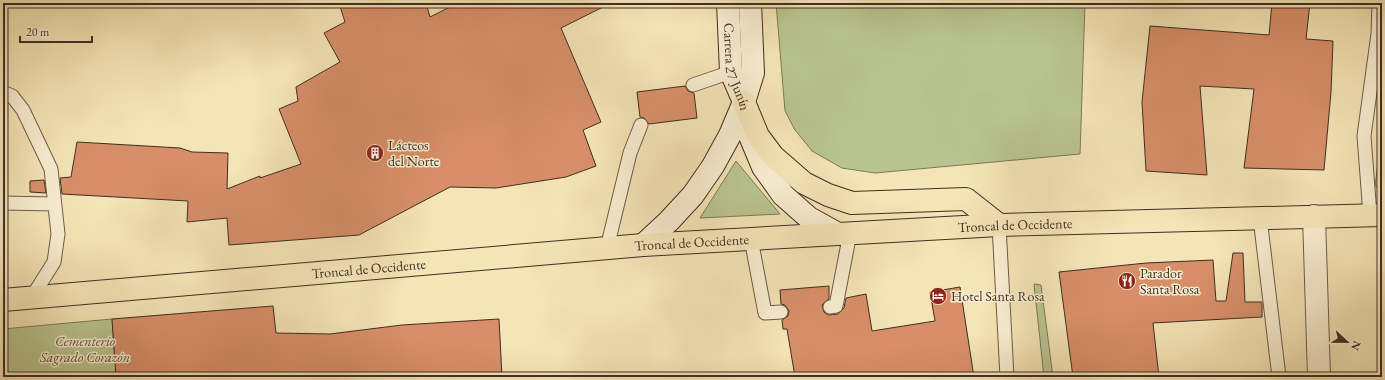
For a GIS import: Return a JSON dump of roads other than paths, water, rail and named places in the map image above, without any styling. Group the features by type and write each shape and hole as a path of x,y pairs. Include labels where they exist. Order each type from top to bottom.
{"main road":[{"name":"Carrera 27 Junín","path":"728,3 731,72 744,102"},
{"name":"Carrera 27 Junín","path":"744,102 752,73 750,3"},
{"path":"744,102 758,136 773,156 804,183 828,195 852,203 966,199 999,225"},
{"path":"744,102 750,136 763,167 779,190 808,218 844,234"},
{"path":"643,244 669,221 693,195 713,166 730,135 744,102"},
{"name":"Troncal de Occidente","path":"3,300 643,244 999,225 1376,215"},
{"path":"1314,216 1319,377"}],"lane":[{"path":"1376,215 1364,136 1378,34 1379,3"},
{"path":"694,85 731,72"},
{"path":"3,92 12,96 23,110 51,169 58,234 54,262 32,297"},
{"path":"607,248 630,153 641,125"},
{"path":"3,203 54,204"},
{"path":"1260,218 1280,377"},
{"path":"999,225 1007,377"},
{"path":"830,307 836,306 844,234"},
{"path":"751,239 766,313 781,312"}],"place":[{"name":"Lácteos del Norte","path":"375,153"},
{"name":"Parador Santa Rosa","path":"1127,281"},
{"name":"Hotel Santa Rosa","path":"938,296"}],"park label":[{"name":"Cementerio Sagrado Corazón","path":"85,350"}]}
